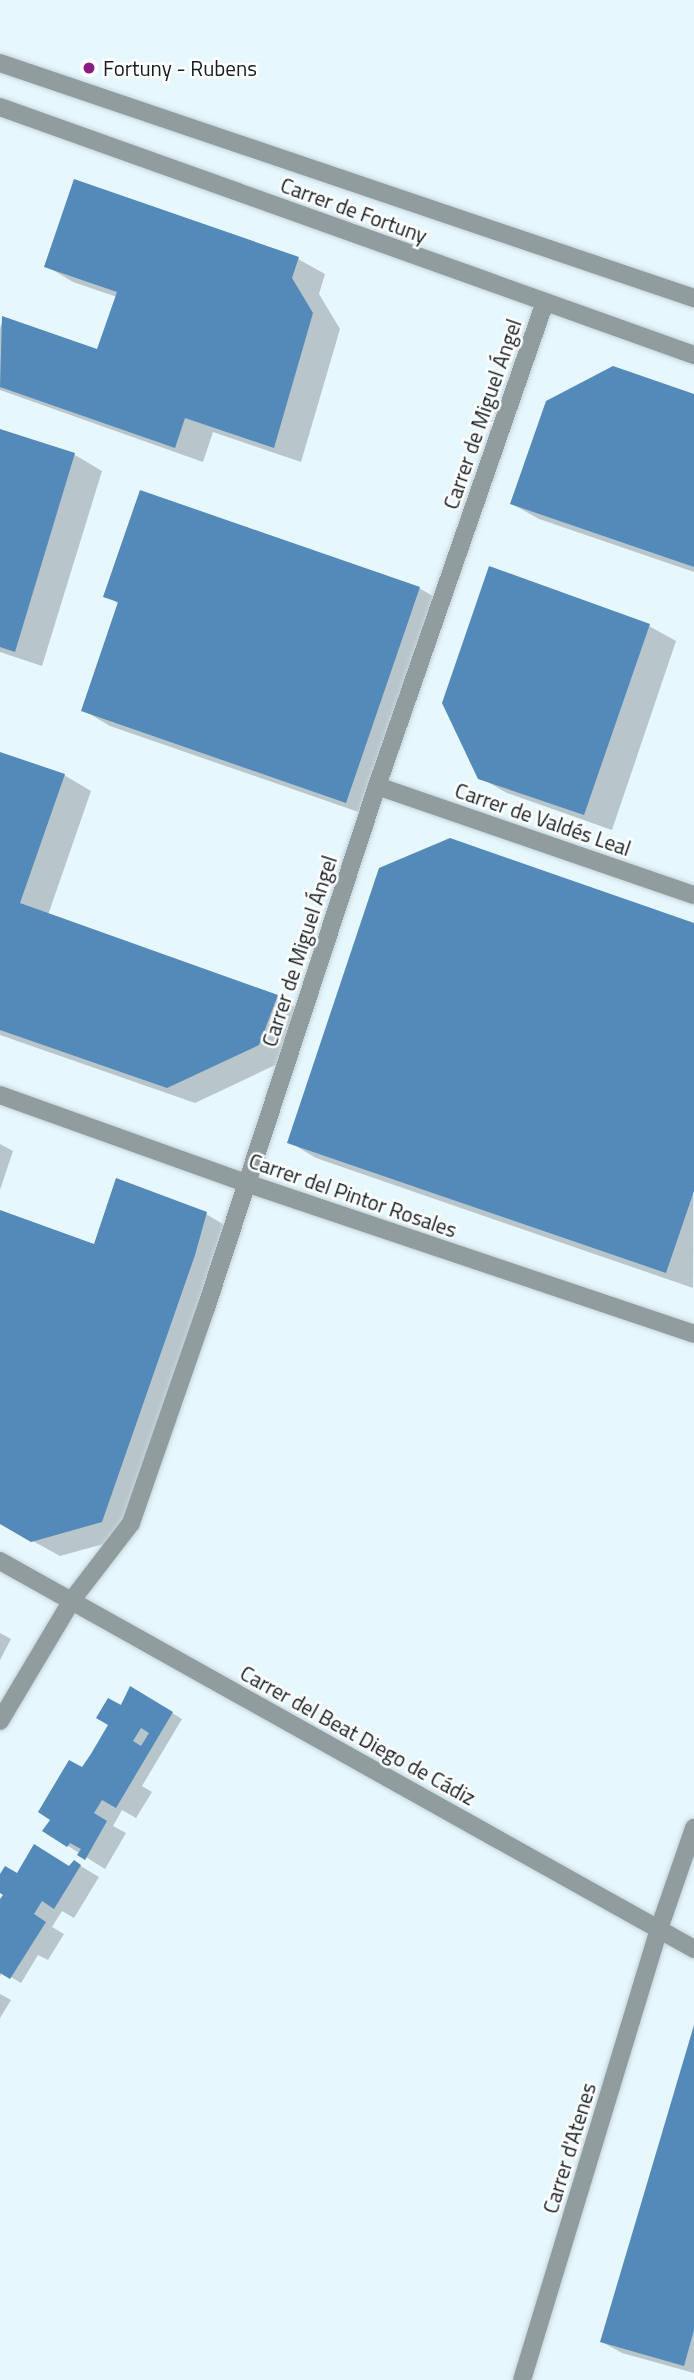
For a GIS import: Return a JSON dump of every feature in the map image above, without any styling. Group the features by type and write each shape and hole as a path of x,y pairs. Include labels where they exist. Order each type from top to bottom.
{"street":[{"name":"Carrer de Fortuny","path":"0,63 694,298"},
{"name":"Carrer de Fortuny","path":"0,107 694,355"},
{"name":"Carrer de Miguel Ángel","path":"0,1721 72,1600 131,1523 377,786 545,302"},
{"name":"Carrer de Valdés Leal","path":"377,786 694,895"},
{"name":"Carrer del Pintor Rosales","path":"0,1094 246,1183 694,1334"},
{"name":"Carrer del Beat Diego de Cádiz","path":"0,1561 694,1949"},
{"name":"Carrer d'Atenes","path":"522,2380 659,1929 694,1828"}],"building":[{"path":"74,179 299,257 292,278 313,313 274,448 185,418 175,448 0,387 2,316 97,349 117,292 44,267"},
{"path":"613,366 694,394 694,567 510,504 546,401"},
{"path":"0,429 75,453 15,652 0,647"},
{"path":"140,490 420,587 346,803 81,711 118,602 103,597"},
{"path":"489,566 650,624 584,815 478,779 442,703"},
{"path":"0,752 65,774 20,903 278,995 259,1045 167,1088 0,1030"},
{"path":"450,838 694,923 694,1191 666,1273 287,1143 379,868"},
{"path":"116,1178 207,1212 195,1255 102,1522 31,1542 0,1524 0,1210 94,1244"},
{"path":"130,1686 173,1712 116,1808 102,1800 94,1813 107,1821 85,1860 77,1855 81,1849 70,1843 67,1847 42,1831 50,1820 38,1812 69,1760 82,1767 91,1754 108,1725 96,1718 108,1698 121,1705","holes":["141,1728 149,1733 141,1746 133,1741"]},
{"path":"34,1844 69,1866 74,1860 81,1865 54,1909 42,1901 34,1914 46,1922 10,1979 0,1973 0,1899 3,1895 0,1893 0,1874 5,1866 17,1873"},
{"path":"694,2025 694,2330 684,2366 600,2342"}],"place":[{"name":"Fortuny - Rubens","path":"89,68"}]}
